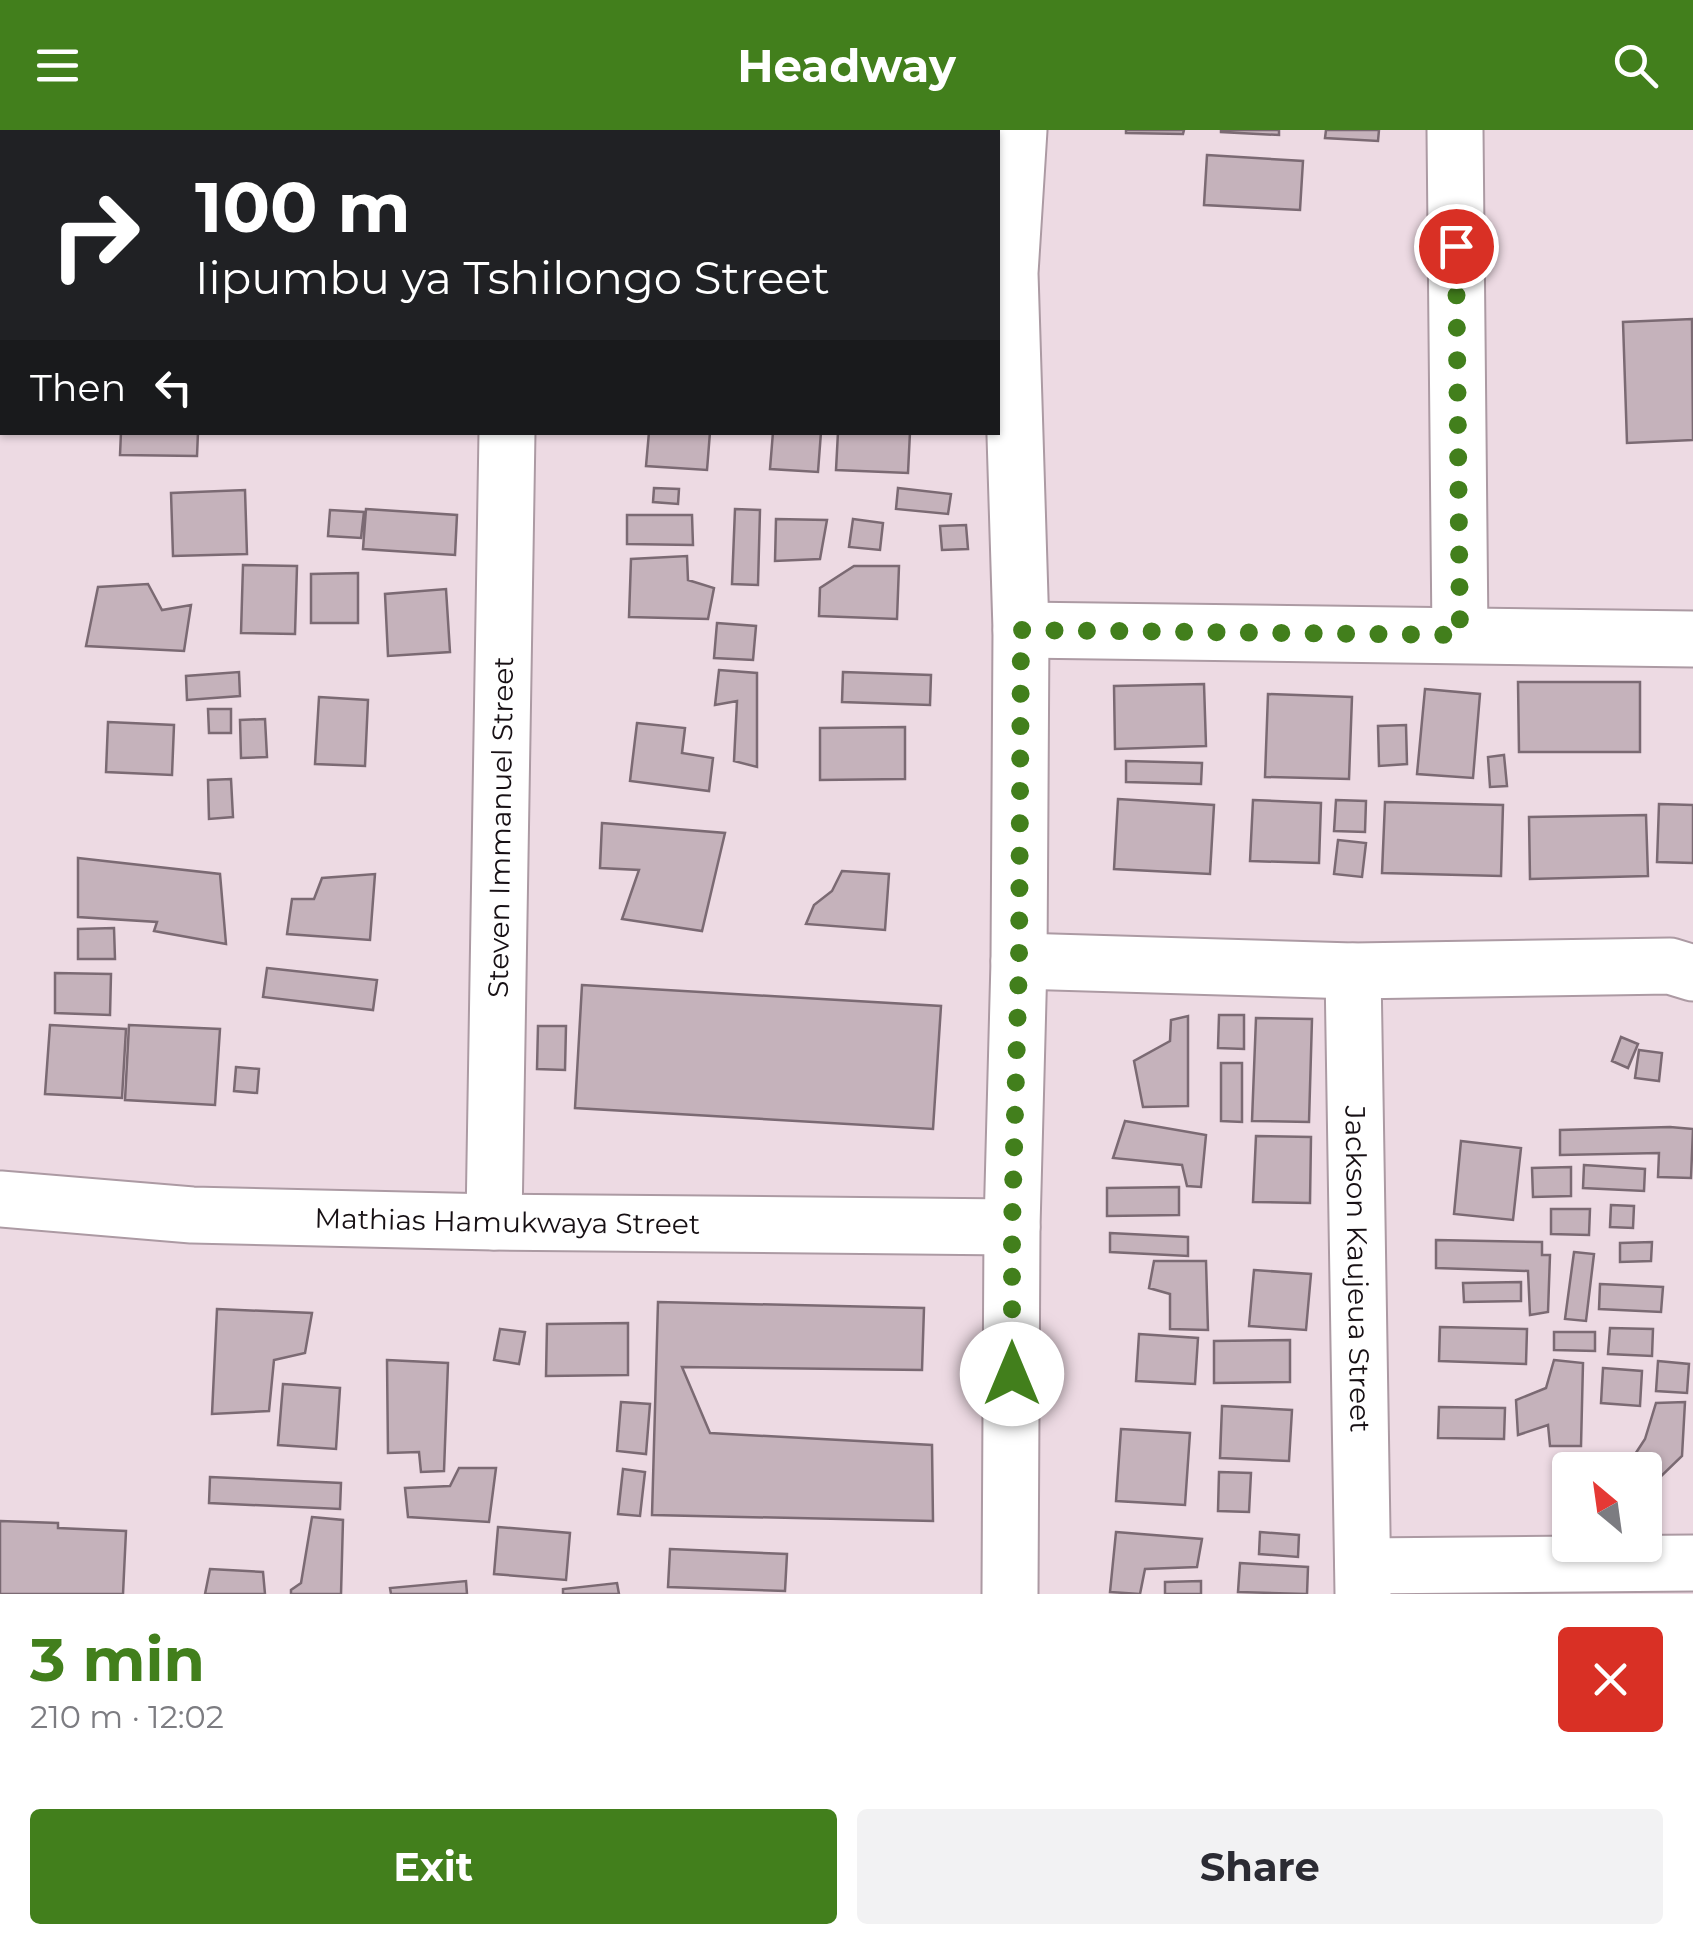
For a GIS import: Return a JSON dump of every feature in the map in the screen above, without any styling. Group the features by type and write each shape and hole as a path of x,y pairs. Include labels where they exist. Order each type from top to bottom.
{"street":[{"path":"1010,1594 1021,630 1010,273 1019,130"},
{"path":"1456,130 1460,635"},
{"name":"Steven Immanuel Street","path":"494,1222 506,435"},
{"path":"1021,630 1693,639"},
{"path":"1019,961 1353,971 1670,966 1693,973"},
{"name":"Jackson Kaujeua Street","path":"1353,971 1363,1580 1693,1563"},
{"name":"Mathias Hamukwaya Street","path":"0,1199 192,1214 494,1222 1012,1227"}],"building":[{"path":"1126,130 1184,130 1183,134"},
{"path":"1279,130 1279,135 1221,132"},
{"path":"1326,130 1379,130 1378,141 1325,138"},
{"path":"1207,155 1303,161 1300,210 1204,205"},
{"path":"1692,319 1693,440 1627,443 1623,322"},
{"path":"121,435 198,435 197,456 120,455"},
{"path":"649,435 710,435 707,470 646,466"},
{"path":"773,435 821,435 818,472 770,469"},
{"path":"838,435 910,435 908,473 836,470"},
{"path":"654,488 679,489 678,504 653,502"},
{"path":"898,488 951,494 948,514 896,509"},
{"path":"245,490 247,554 173,556 171,493"},
{"path":"366,509 457,515 455,555 363,549"},
{"path":"735,509 760,510 758,585 732,584"},
{"path":"330,510 364,512 361,538 328,536"},
{"path":"627,515 692,515 693,545 627,544"},
{"path":"776,519 827,520 820,559 775,561"},
{"path":"853,519 883,523 880,550 849,547"},
{"path":"966,525 968,549 942,550 940,526"},
{"path":"687,556 688,580 714,588 708,619 629,617 631,559"},
{"path":"243,565 297,566 295,634 241,633"},
{"path":"854,566 899,566 897,619 819,616 820,588"},
{"path":"358,573 358,623 311,623 311,574"},
{"path":"148,584 162,610 191,605 184,651 86,646 98,587"},
{"path":"446,589 450,652 388,656 385,594"},
{"path":"717,623 756,626 753,660 714,658"},
{"path":"719,670 757,673 757,767 734,761 737,701 715,705"},
{"path":"239,672 240,696 187,700 186,676"},
{"path":"843,672 931,675 930,705 842,702"},
{"path":"1518,682 1640,682 1640,752 1519,752"},
{"path":"1204,684 1206,746 1115,749 1114,686"},
{"path":"1425,689 1480,694 1473,778 1417,774"},
{"path":"1268,694 1352,697 1349,779 1265,777"},
{"path":"319,697 368,700 365,766 315,764"},
{"path":"208,709 231,709 231,733 209,733"},
{"path":"265,719 267,757 241,758 240,720"},
{"path":"108,722 174,725 172,775 106,772"},
{"path":"637,723 685,728 682,753 713,758 709,791 630,781"},
{"path":"1406,725 1407,764 1379,766 1378,726"},
{"path":"905,727 905,779 820,780 820,728"},
{"path":"1504,755 1507,786 1490,787 1488,757"},
{"path":"1126,761 1202,763 1201,784 1126,782"},
{"path":"231,779 233,817 209,819 208,780"},
{"path":"1118,799 1214,805 1210,874 1114,869"},
{"path":"1253,800 1321,803 1319,863 1250,861"},
{"path":"1336,800 1366,801 1365,832 1334,831"},
{"path":"1385,802 1503,805 1501,876 1382,873"},
{"path":"1659,804 1693,805 1693,863 1657,862"},
{"path":"1646,815 1648,876 1530,879 1529,817"},
{"path":"602,823 725,833 702,931 622,919 639,870 600,868"},
{"path":"1338,840 1366,843 1362,877 1334,874"},
{"path":"78,858 220,874 226,944 154,931 157,922 78,917"},
{"path":"842,871 889,874 885,930 806,924 814,905 832,891"},
{"path":"375,874 370,940 287,934 292,899 314,899 322,878"},
{"path":"114,928 115,959 78,959 78,929"},
{"path":"267,968 377,980 373,1010 263,997"},
{"path":"55,973 111,974 110,1015 55,1013"},
{"path":"582,985 941,1006 933,1129 575,1108"},
{"path":"1219,1015 1244,1015 1244,1049 1218,1048"},
{"path":"1188,1016 1188,1106 1143,1107 1134,1061 1170,1041 1171,1020"},
{"path":"1256,1018 1312,1019 1309,1122 1252,1121"},
{"path":"50,1025 126,1029 122,1098 45,1094"},
{"path":"129,1025 220,1029 215,1105 125,1100"},
{"path":"538,1026 566,1026 565,1070 537,1069"},
{"path":"1621,1037 1638,1044 1628,1068 1612,1061"},
{"path":"1639,1050 1662,1053 1659,1081 1635,1078"},
{"path":"1221,1063 1242,1063 1242,1122 1221,1121"},
{"path":"236,1067 259,1069 257,1093 234,1091"},
{"path":"1125,1121 1206,1135 1201,1187 1187,1186 1182,1165 1113,1158"},
{"path":"1693,1129 1691,1178 1658,1177 1659,1153 1560,1155 1560,1130"},
{"path":"1256,1136 1311,1137 1310,1203 1253,1202"},
{"path":"1461,1141 1521,1148 1513,1220 1454,1214"},
{"path":"1584,1165 1645,1169 1644,1191 1583,1188"},
{"path":"1571,1167 1571,1196 1533,1197 1532,1168"},
{"path":"1179,1187 1179,1215 1107,1216 1107,1188"},
{"path":"1611,1205 1634,1206 1633,1228 1610,1227"},
{"path":"1551,1209 1590,1209 1589,1235 1551,1234"},
{"path":"1110,1233 1188,1237 1188,1256 1110,1252"},
{"path":"1436,1240 1542,1242 1542,1255 1550,1255 1548,1312 1530,1315 1528,1271 1436,1268"},
{"path":"1652,1242 1651,1261 1620,1262 1620,1243"},
{"path":"1574,1252 1594,1254 1586,1321 1565,1319"},
{"path":"1154,1261 1206,1261 1208,1330 1170,1329 1170,1294 1149,1288"},
{"path":"1254,1270 1311,1274 1306,1330 1249,1326"},
{"path":"1521,1282 1521,1301 1464,1302 1463,1283"},
{"path":"1600,1284 1663,1287 1661,1312 1599,1309"},
{"path":"658,1302 924,1308 922,1370 682,1367 710,1433 932,1445 933,1521 652,1515"},
{"path":"217,1309 312,1313 305,1353 274,1360 269,1411 212,1414"},
{"path":"628,1323 628,1375 546,1376 547,1324"},
{"path":"1440,1327 1527,1329 1526,1364 1439,1361"},
{"path":"1610,1328 1653,1329 1652,1356 1608,1354"},
{"path":"500,1329 525,1332 519,1364 494,1360"},
{"path":"1554,1332 1595,1332 1595,1351 1554,1350"},
{"path":"1139,1334 1198,1338 1195,1384 1136,1381"},
{"path":"1290,1340 1290,1382 1214,1383 1214,1341"},
{"path":"387,1360 448,1363 444,1471 421,1472 419,1452 388,1453"},
{"path":"1554,1360 1583,1363 1581,1446 1550,1446 1548,1425 1518,1435 1516,1400 1546,1388"},
{"path":"1658,1361 1689,1364 1687,1393 1656,1391"},
{"path":"1603,1368 1642,1371 1640,1406 1601,1403"},
{"path":"283,1384 340,1388 336,1449 278,1445"},
{"path":"621,1402 650,1404 646,1454 617,1451"},
{"path":"1685,1402 1682,1456 1662,1475 1662,1452 1637,1452 1645,1439 1656,1403"},
{"path":"1222,1406 1292,1410 1289,1461 1220,1458"},
{"path":"1439,1407 1505,1408 1504,1439 1438,1438"},
{"path":"1121,1429 1190,1433 1185,1505 1116,1501"},
{"path":"459,1468 496,1468 489,1522 408,1517 405,1488 450,1486"},
{"path":"623,1469 645,1472 640,1516 618,1514"},
{"path":"1219,1472 1251,1473 1249,1512 1218,1511"},
{"path":"210,1477 341,1483 340,1509 209,1503"},
{"path":"312,1517 343,1520 341,1594 291,1594 301,1583"},
{"path":"0,1521 126,1531 123,1594 0,1594"},
{"path":"498,1527 570,1533 566,1580 494,1574"},
{"path":"1116,1532 1202,1539 1197,1567 1145,1569 1140,1594 1110,1592"},
{"path":"1260,1532 1299,1535 1298,1557 1259,1554"},
{"path":"670,1549 787,1554 785,1591 668,1587"},
{"path":"1240,1563 1308,1567 1307,1594 1238,1592"},
{"path":"210,1569 263,1572 265,1594 205,1594"},
{"path":"466,1581 467,1594 391,1594 390,1588"},
{"path":"1201,1581 1201,1594 1165,1594 1165,1582"},
{"path":"617,1583 619,1594 563,1594 563,1589"}],"route":[{"path":"1012,1374 1021,630 1460,635 1456,246"}]}
